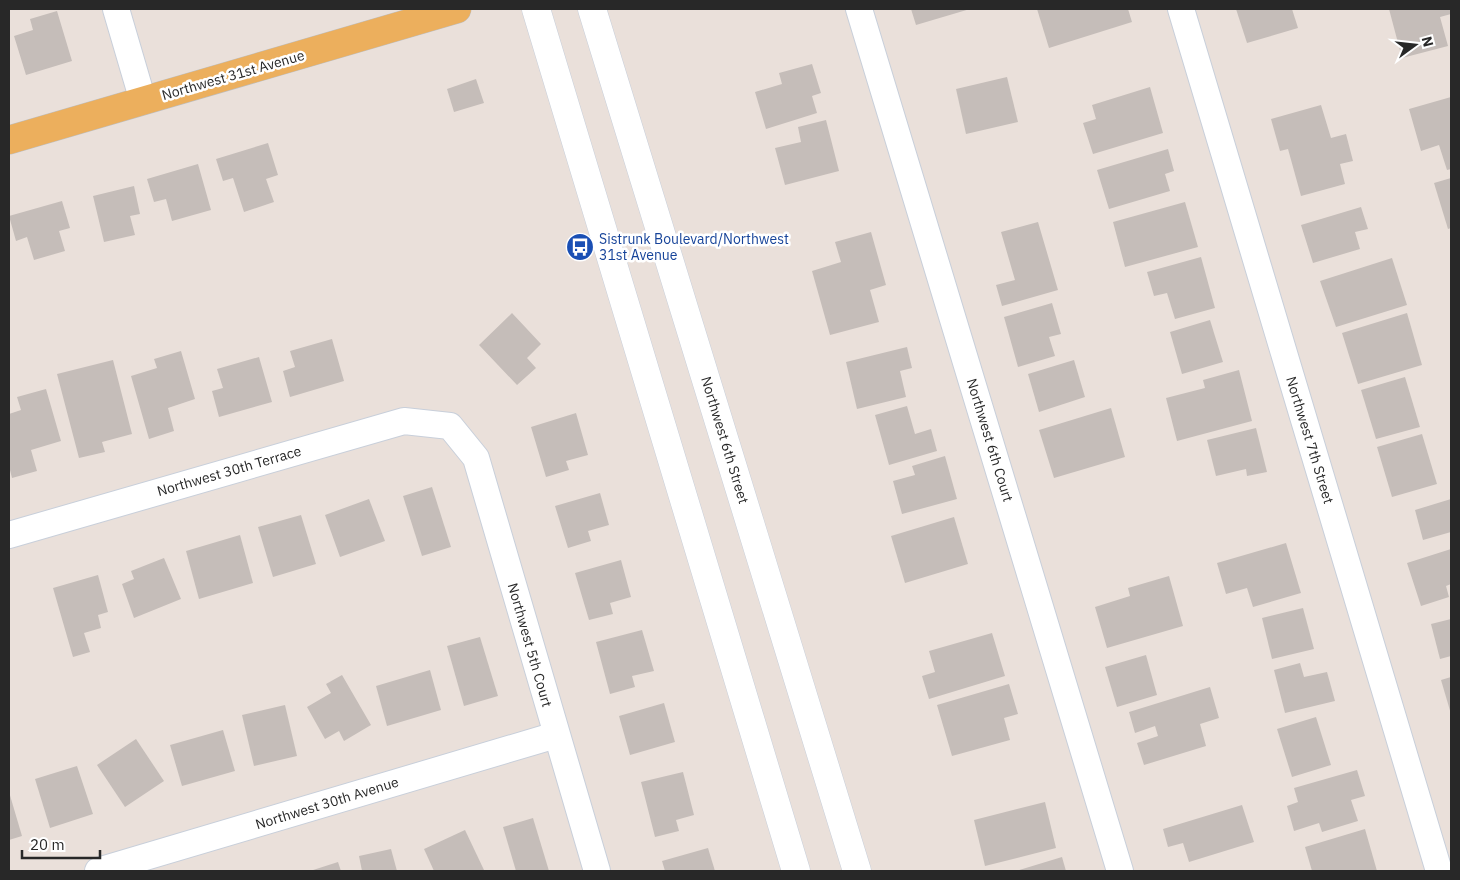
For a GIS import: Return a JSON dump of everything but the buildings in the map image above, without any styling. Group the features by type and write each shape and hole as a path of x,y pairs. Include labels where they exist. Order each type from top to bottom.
{"main road":[{"name":"Northwest 31st Avenue","path":"9,140 456,9"}],"street":[{"path":"116,9 142,101"},
{"path":"536,9 796,871"},
{"name":"Northwest 6th Street","path":"592,9 857,871"},
{"name":"Northwest 6th Court","path":"859,9 1120,871"},
{"name":"Northwest 7th Street","path":"1181,9 1440,871"},
{"name":"Northwest 30th Terrace","path":"9,535 404,421 450,426"},
{"name":"Northwest 5th Court","path":"450,426 476,458 597,871"},
{"name":"Northwest 30th Avenue","path":"98,871 556,735"}],"place":[{"name":"Sistrunk Boulevard/Northwest 31st Avenue","path":"580,247"}]}
